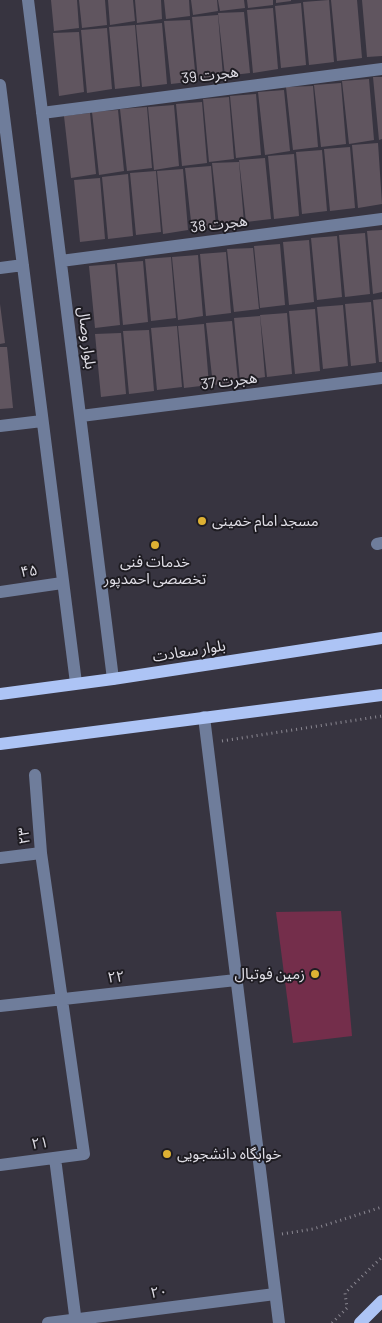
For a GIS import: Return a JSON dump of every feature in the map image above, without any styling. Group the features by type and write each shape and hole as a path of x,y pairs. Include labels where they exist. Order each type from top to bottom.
{"main road":[{"name":"بلوار سعادت","path":"0,694 76,683 113,680 382,638"},
{"path":"0,744 382,695"},
{"path":"360,1323 382,1300"}],"street":[{"name":"بلوار وصال","path":"28,0 113,680"},
{"name":"هجرت 39","path":"42,113 382,69"},
{"path":"0,85 2,115 76,683"},
{"name":"هجرت 38","path":"61,260 382,219"},
{"path":"0,268 23,265"},
{"name":"هجرت 37","path":"80,416 382,378"},
{"path":"0,426 42,421"},
{"name":"۴۵","path":"0,592 62,583"},
{"path":"204,717 279,1323"},
{"name":"۲۳","path":"0,858 41,853 35,775"},
{"path":"41,853 62,999"},
{"name":"۲۲","path":"0,1006 236,980"},
{"name":"۲۱","path":"0,1165 84,1154 62,999"},
{"path":"55,1158 76,1321"},
{"name":"۲۰","path":"48,1323 76,1321 275,1294"}],"path":[{"path":"207,743 382,716"},
{"path":"268,1236 313,1229 382,1207"},
{"path":"332,1323 347,1308 345,1293 382,1257"}],"shaded area":[{"name":"زمین فوتبال","path":"341,911 352,1036 293,1043 276,912"}],"building":[{"path":"51,0 77,0 79,28 54,31"},
{"path":"79,0 105,0 107,25 82,28"},
{"path":"108,0 133,0 135,21 110,25"},
{"path":"135,0 161,0 162,19 137,23"},
{"path":"164,0 189,0 190,16 166,19"},
{"path":"191,0 217,0 218,11 193,15"},
{"path":"218,0 244,0 245,8 220,11"},
{"path":"247,0 273,0 273,5 248,8"},
{"path":"276,0 291,0 291,1 276,3"},
{"path":"329,0 334,62 309,65 303,2"},
{"path":"331,0 357,0 362,58 337,61"},
{"path":"362,0 382,0 382,56 367,57"},
{"path":"301,3 306,65 281,68 275,6"},
{"path":"273,8 278,69 253,73 247,10"},
{"path":"244,12 250,73 225,76 218,13"},
{"path":"218,15 223,76 198,79 192,17"},
{"path":"190,20 196,81 171,84 164,21"},
{"path":"162,23 167,84 142,87 136,25"},
{"path":"135,25 140,86 115,89 109,27"},
{"path":"107,28 112,89 87,93 81,30"},
{"path":"79,32 84,92 59,96 53,33"},
{"path":"373,77 382,77 382,139 379,140"},
{"path":"369,79 374,140 349,144 342,81"},
{"path":"341,83 346,144 321,147 314,85"},
{"path":"313,86 318,147 293,150 286,87"},
{"path":"284,90 290,151 265,155 258,92"},
{"path":"256,94 261,155 236,158 230,96"},
{"path":"229,97 234,159 209,162 203,99"},
{"path":"202,102 207,163 182,166 176,104"},
{"path":"174,105 179,166 154,170 148,107"},
{"path":"147,107 152,168 127,171 120,109"},
{"path":"118,110 124,171 99,175 92,112"},
{"path":"90,113 96,174 71,178 64,116"},
{"path":"378,143 382,204 358,208 352,145"},
{"path":"350,147 355,208 330,211 324,149"},
{"path":"322,150 327,211 302,214 296,152"},
{"path":"294,154 299,216 274,219 268,156"},
{"path":"265,158 271,219 246,222 239,160"},
{"path":"239,162 244,223 219,226 212,163"},
{"path":"211,166 216,227 192,230 185,168"},
{"path":"183,169 188,230 163,234 157,171"},
{"path":"156,171 161,232 136,235 130,173"},
{"path":"128,174 133,236 108,239 102,177"},
{"path":"100,178 105,239 80,242 74,180"},
{"path":"382,230 382,292 373,294 367,231"},
{"path":"365,233 370,294 345,297 339,235"},
{"path":"337,236 342,297 317,300 311,238"},
{"path":"309,240 314,302 289,305 283,242"},
{"path":"280,244 285,305 260,308 254,246"},
{"path":"253,248 259,309 234,312 227,249"},
{"path":"226,252 231,313 206,316 200,254"},
{"path":"198,255 203,316 178,320 172,257"},
{"path":"171,257 176,318 151,321 145,259"},
{"path":"143,261 148,322 123,325 117,263"},
{"path":"115,264 120,325 95,328 89,266"},
{"path":"382,299 382,362 379,362 373,300"},
{"path":"371,302 376,363 351,366 345,304"},
{"path":"0,304 5,343 0,344"},
{"path":"343,305 348,366 323,369 317,307"},
{"path":"315,309 320,371 295,374 289,311"},
{"path":"287,313 292,374 267,377 260,315"},
{"path":"260,316 265,377 240,381 234,318"},
{"path":"232,321 238,382 213,385 206,323"},
{"path":"204,324 209,385 184,388 178,326"},
{"path":"177,326 182,387 157,390 151,328"},
{"path":"149,330 154,391 129,394 123,331"},
{"path":"121,333 126,394 101,397 95,334"},
{"path":"0,347 7,347 13,408 0,409"}],"place":[{"name":"مسجد امام خمینی","path":"202,521"},
{"name":"خدمات فنی تخصصی احمدپور","path":"155,545"},
{"name":"زمین فوتبال","path":"315,974"},
{"name":"خوابگاه دانشجویی","path":"167,1154"}]}
